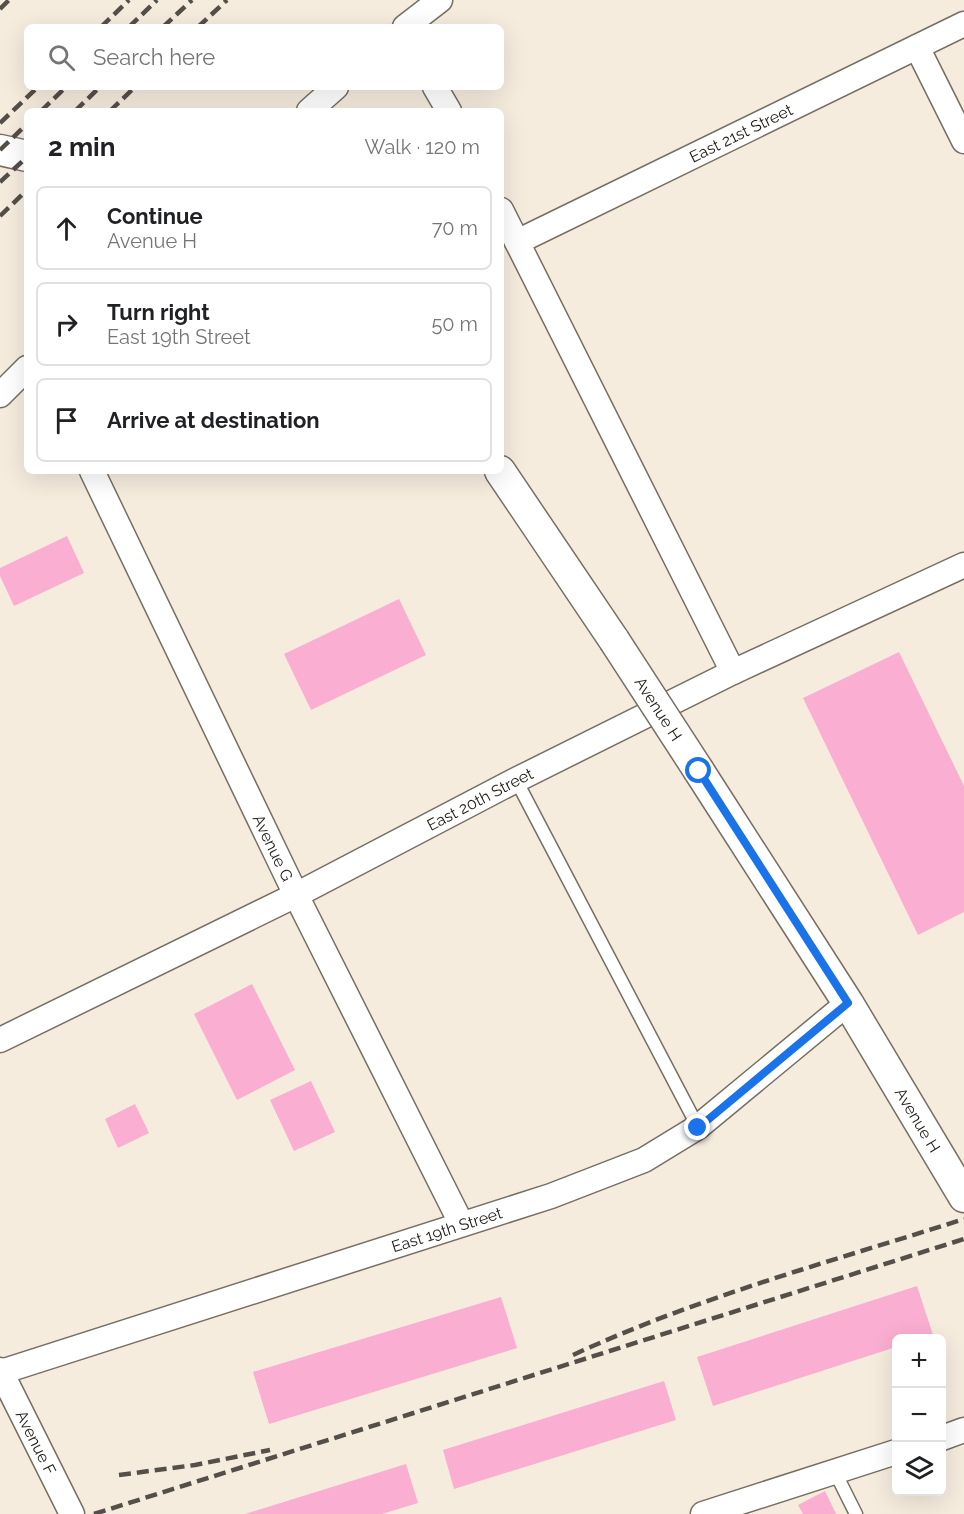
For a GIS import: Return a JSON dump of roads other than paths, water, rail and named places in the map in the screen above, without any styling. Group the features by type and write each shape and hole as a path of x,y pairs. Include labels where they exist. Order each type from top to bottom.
{"street":[{"path":"409,24 440,0"},
{"name":"East 21st Street","path":"517,242 964,24"},
{"path":"917,47 964,141"},
{"path":"312,108 333,90"},
{"path":"437,90 447,108"},
{"path":"0,150 24,155"},
{"path":"504,216 733,672"},
{"path":"0,395 24,371"},
{"name":"Avenue G","path":"93,474 296,895 461,1223"},
{"name":"Avenue H","path":"502,474 614,640 848,1003 964,1197"},
{"name":"East 20th Street","path":"0,1040 296,895 516,780 733,672 964,565"},
{"name":"East 19th Street","path":"1,1371 551,1196 644,1161 698,1128 848,1003"},
{"name":"Avenue F","path":"1,1371 72,1514"},
{"path":"946,1437 964,1430"},
{"path":"703,1514 892,1454"}],"lane":[{"path":"516,780 698,1128"},
{"path":"835,1472 856,1514"}],"railway":[{"path":"0,9 9,0"},
{"path":"104,24 129,0"},
{"path":"132,24 157,0"},
{"path":"166,24 192,0"},
{"path":"201,24 227,0"},
{"path":"0,123 35,90"},
{"path":"44,108 63,90"},
{"path":"78,108 97,90"},
{"path":"113,108 132,90"},
{"path":"0,150 24,127"},
{"path":"0,182 24,160"},
{"path":"0,216 24,193"},
{"path":"573,1355 668,1315 816,1265 964,1219"},
{"path":"94,1514 964,1239"},
{"path":"119,1475 195,1465 270,1450"}]}
